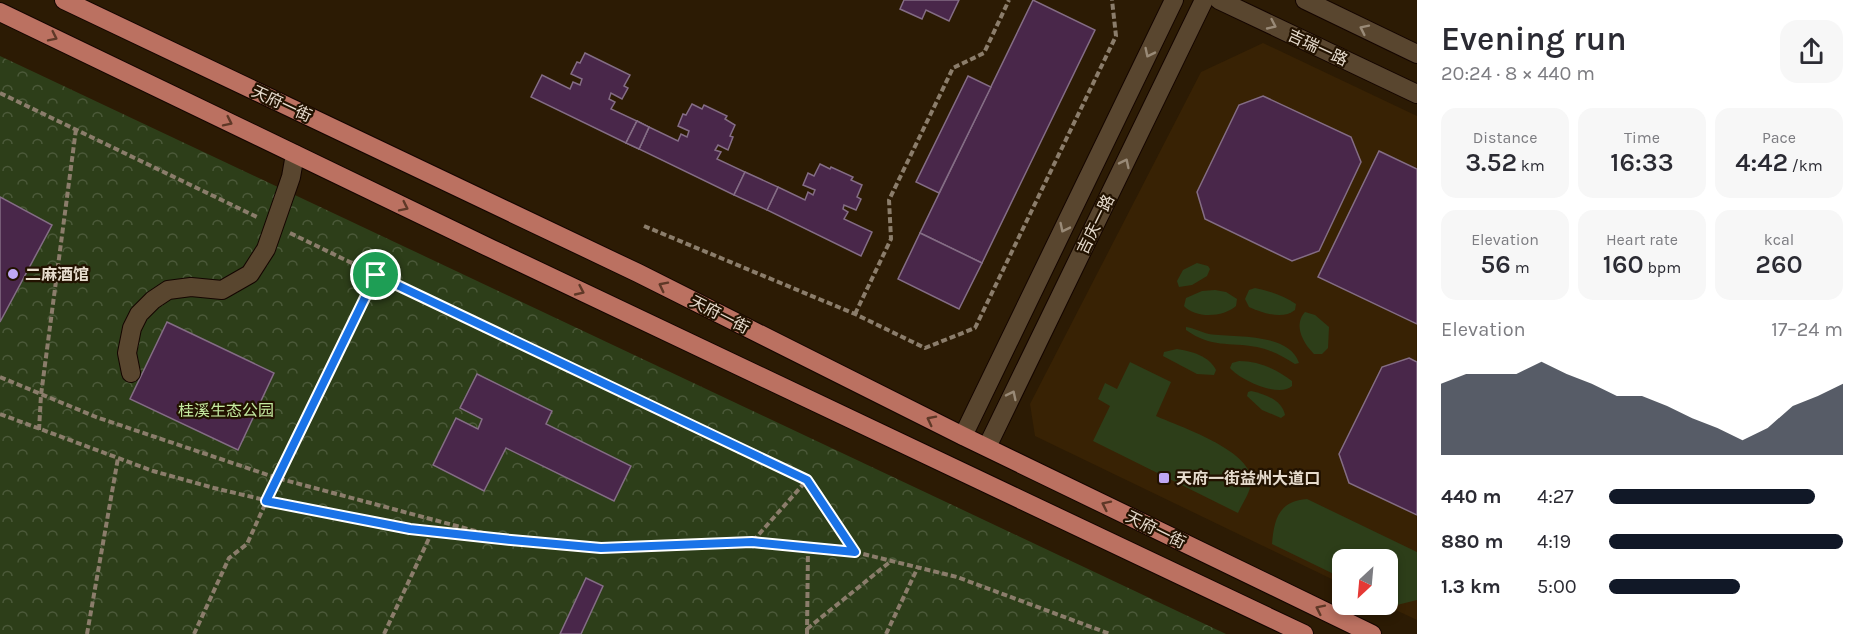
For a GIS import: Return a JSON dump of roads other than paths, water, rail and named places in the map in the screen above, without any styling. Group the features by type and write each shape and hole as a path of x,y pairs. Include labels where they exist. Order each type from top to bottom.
{"main road":[{"name":"天府一街","path":"64,0 638,273 963,436 1372,634"},
{"name":"天府一街","path":"0,12 524,265 1305,634"}],"street":[{"name":"吉庆一路","path":"963,436 1174,0"},
{"name":"吉庆一路","path":"987,447 1204,0"},
{"name":"吉瑞一路","path":"1219,0 1417,94"},
{"path":"1305,0 1417,54"},
{"path":"131,373 127,353 132,328 139,314 153,300 168,290 191,287 222,290 250,274 266,249 275,226 296,154"}],"place":[{"name":"二麻酒馆","path":"13,274"},
{"name":"天府一街益州大道口","path":"1164,478"}],"park label":[{"name":"桂溪生态公园","path":"226,410"}]}
